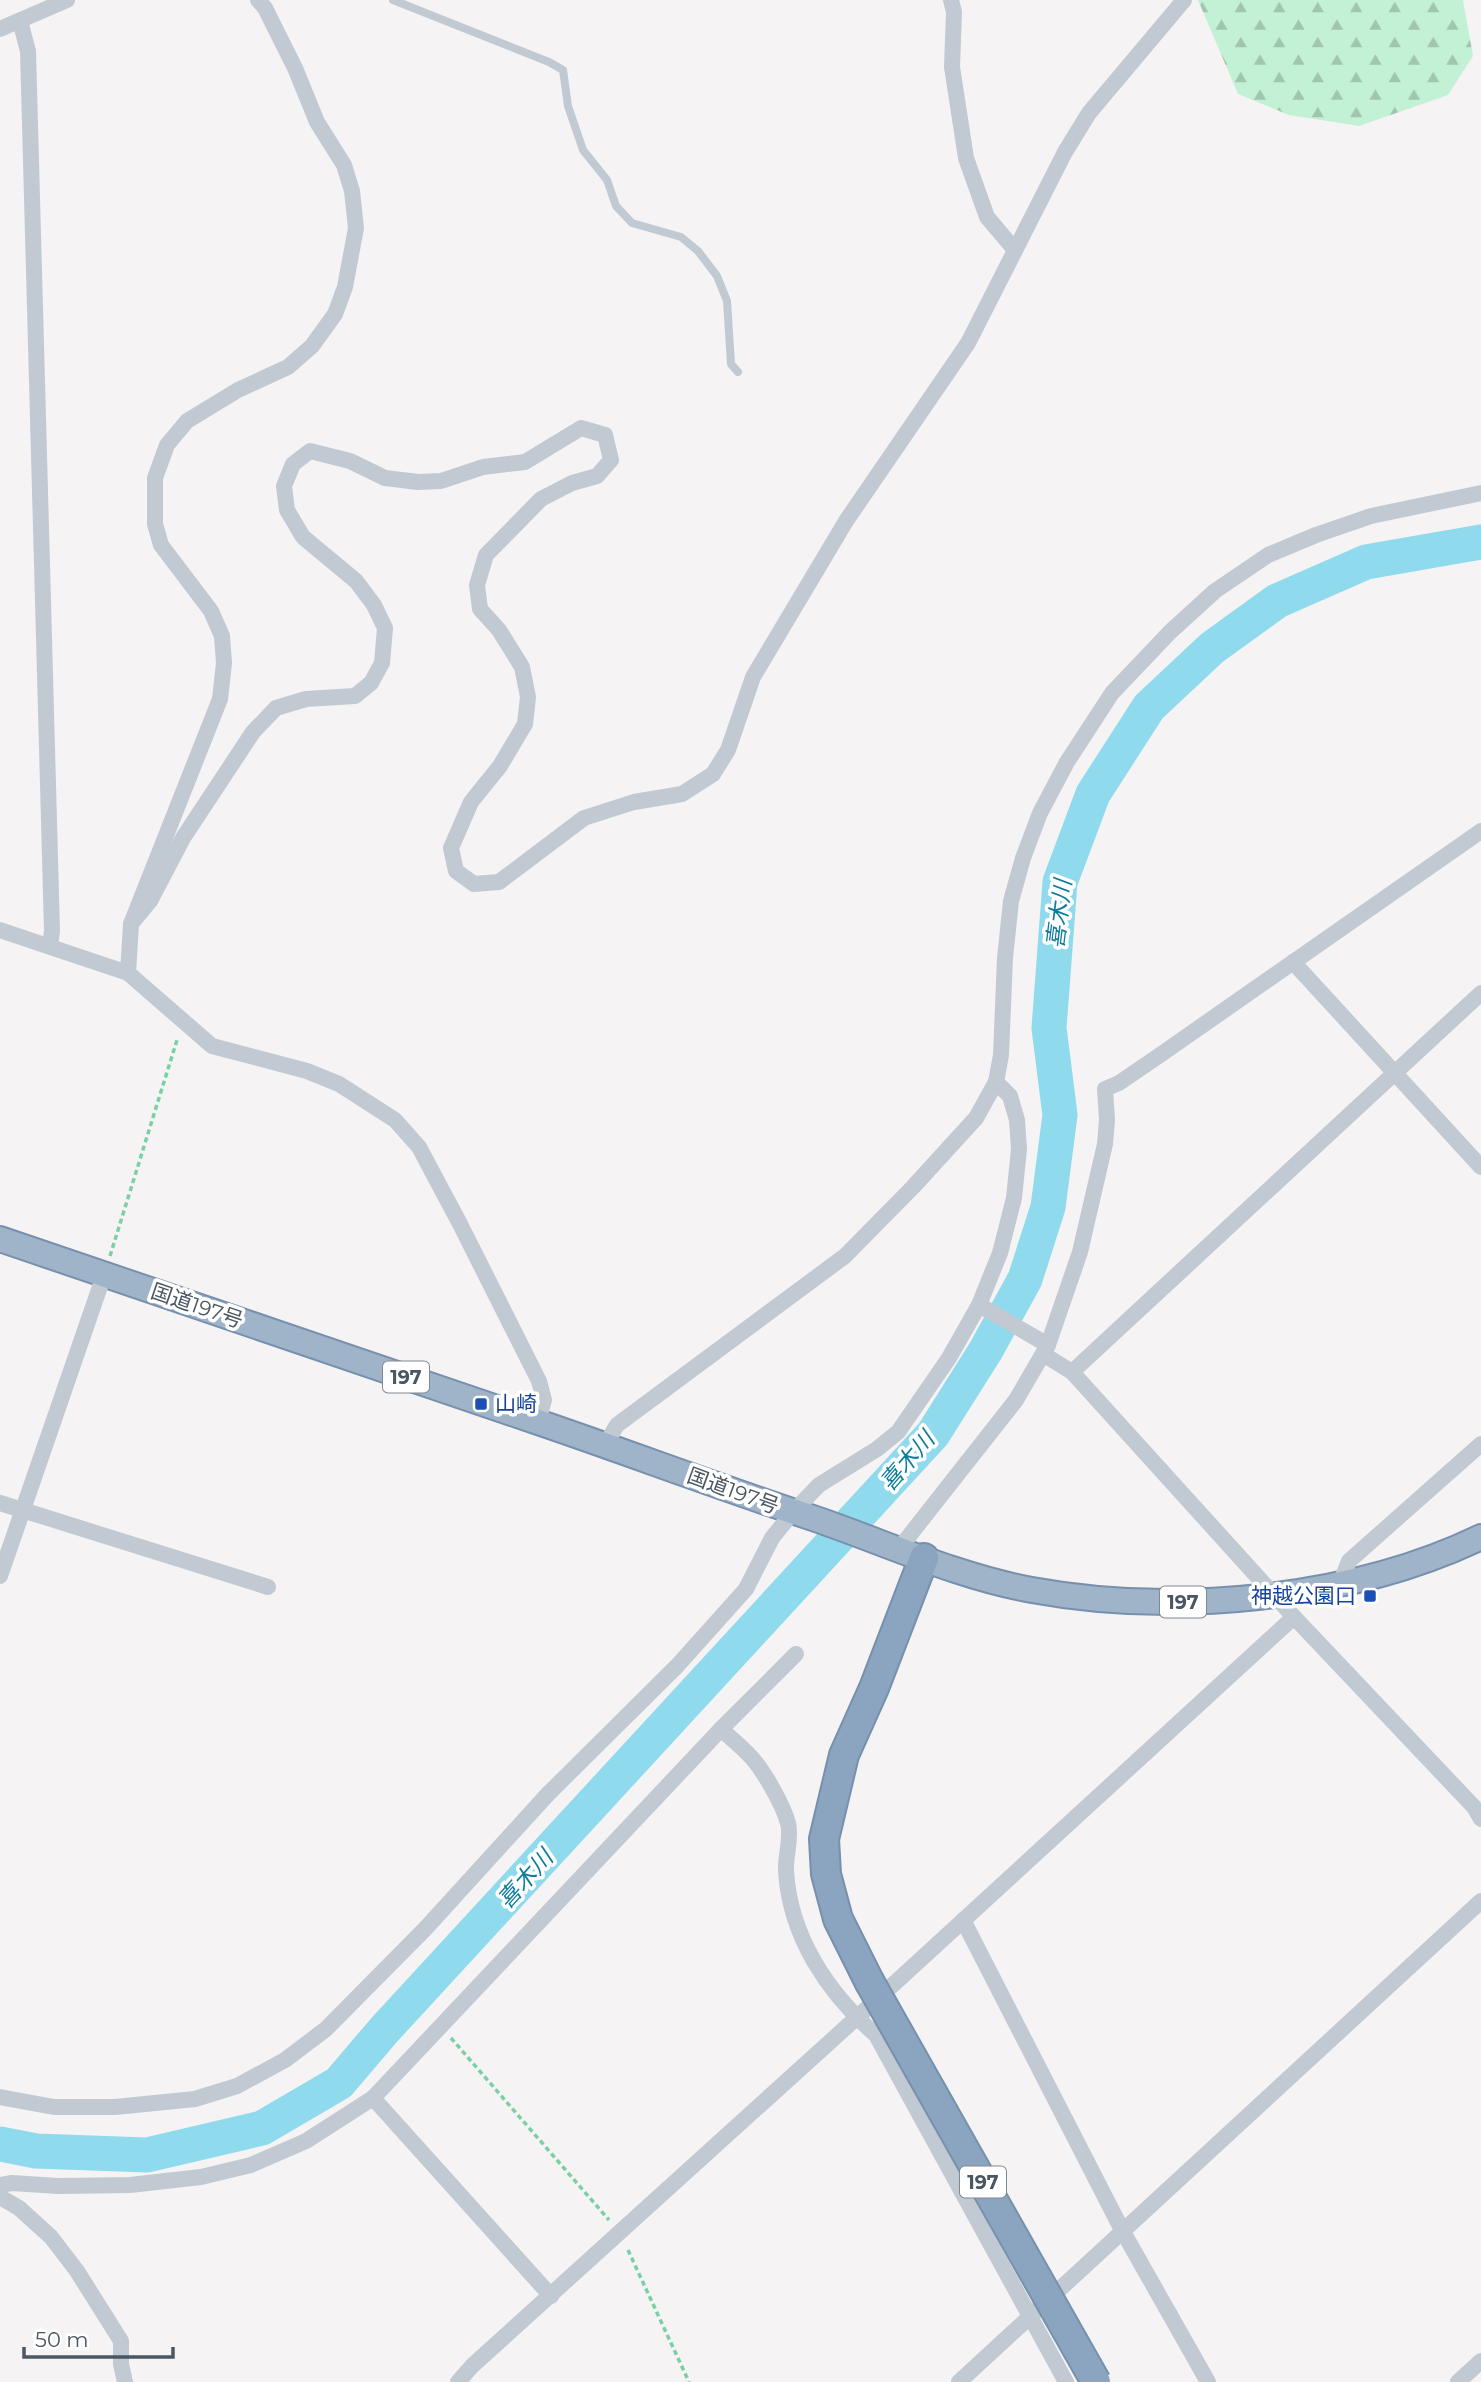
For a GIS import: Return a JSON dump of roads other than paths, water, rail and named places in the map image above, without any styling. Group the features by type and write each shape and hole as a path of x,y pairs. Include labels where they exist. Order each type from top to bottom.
{"highway":[{"name":"国道197号","path":"0,1239 538,1422 989,1581 1030,1590 1134,1603 1199,1602 1276,1595 1340,1584 1408,1565 1481,1537"},
{"name":"197","path":"902,1551 874,1688 844,1755 824,1839 826,1874 838,1919 869,1981 1096,2382"}],"street":[{"path":"0,29 67,0"},
{"path":"128,973 131,924 220,699 224,663 222,636 211,611 161,545 155,524 155,478 167,445 187,421 238,390 288,367 312,346 335,314 345,287 356,228 352,191 344,165 317,122 295,68 265,8 258,0"},
{"path":"951,0 954,12 952,67 965,158 987,217 1015,250"},
{"path":"131,924 150,901 183,838 253,732 276,708 306,699 355,696 371,683 382,663 385,628 374,605 356,581 303,537 287,510 284,486 293,464 310,451 350,461 384,478 418,482 441,481 483,467 525,462 581,428 605,435 611,460 597,476 572,483 541,499 486,555 477,585 480,609 499,630 522,667 528,697 525,724 500,766 471,802 451,848 456,871 474,884 499,882 584,818 634,802 682,794 713,774 728,750 753,677 846,522 968,343 1065,152 1089,113 1184,0"},
{"path":"20,21 28,51 52,931 50,946"},
{"path":"605,1446 617,1425 845,1256 976,1118 996,1082 1001,1055 1005,958 1011,901 1023,858 1040,813 1066,761 1112,693 1170,632 1215,591 1268,555 1371,516 1481,493"},
{"path":"902,1551 1016,1400 1044,1346 1080,1252 1086,1216 1105,1144 1105,1089 1119,1083 1160,1055 1481,831"},
{"path":"0,930 128,973 212,1046 307,1070 339,1084 395,1121 419,1147 539,1381 544,1400 538,1422"},
{"path":"1293,962 1481,1167"},
{"path":"1072,1372 1481,993"},
{"path":"0,2097 54,2107 115,2108 195,2099 237,2086 285,2060 335,2020 425,1928 548,1794 677,1666 746,1588 772,1538 802,1515 819,1485 877,1449 898,1432 984,1307 1000,1253 1011,1209 1019,1149 1017,1121 1010,1096 996,1082"},
{"path":"0,1576 88,1328 104,1275"},
{"path":"984,1307 1044,1346 1072,1372 1294,1617 1474,1807 1481,1819"},
{"path":"1340,1584 1349,1561 1481,1444"},
{"path":"0,1503 268,1587"},
{"path":"458,2382 472,2366 1294,1617"},
{"path":"0,2185 130,2185 201,2177 251,2165 306,2141 373,2098 721,1729 796,1654"},
{"path":"721,1729 753,1759 785,1812 790,1828 786,1869 789,1899 811,1959 827,1984 856,2018 876,2035 1066,2382"},
{"path":"958,2382 1481,1901"},
{"path":"963,1920 1122,2230 1208,2382"},
{"path":"373,2098 551,2296"},
{"path":"0,2197 19,2208 51,2237 77,2271 121,2341 121,2364 125,2382"},
{"path":"1458,2382 1481,2361"}],"lane":[{"path":"393,0 563,70 568,106 583,150 607,180 616,206 632,223 681,237 698,251 717,276 727,301 731,364 738,372"}],"waterway":[{"name":"喜木川","path":"0,2144 36,2151 147,2155 262,2128 339,2083 385,2029 933,1434 986,1350 1025,1279 1048,1207 1060,1115 1049,1028 1060,882 1093,794 1149,707 1212,648 1277,601 1366,562 1481,542"}],"place":[{"name":"山崎","path":"481,1404"},
{"name":"神越公園口","path":"1370,1596"}]}
